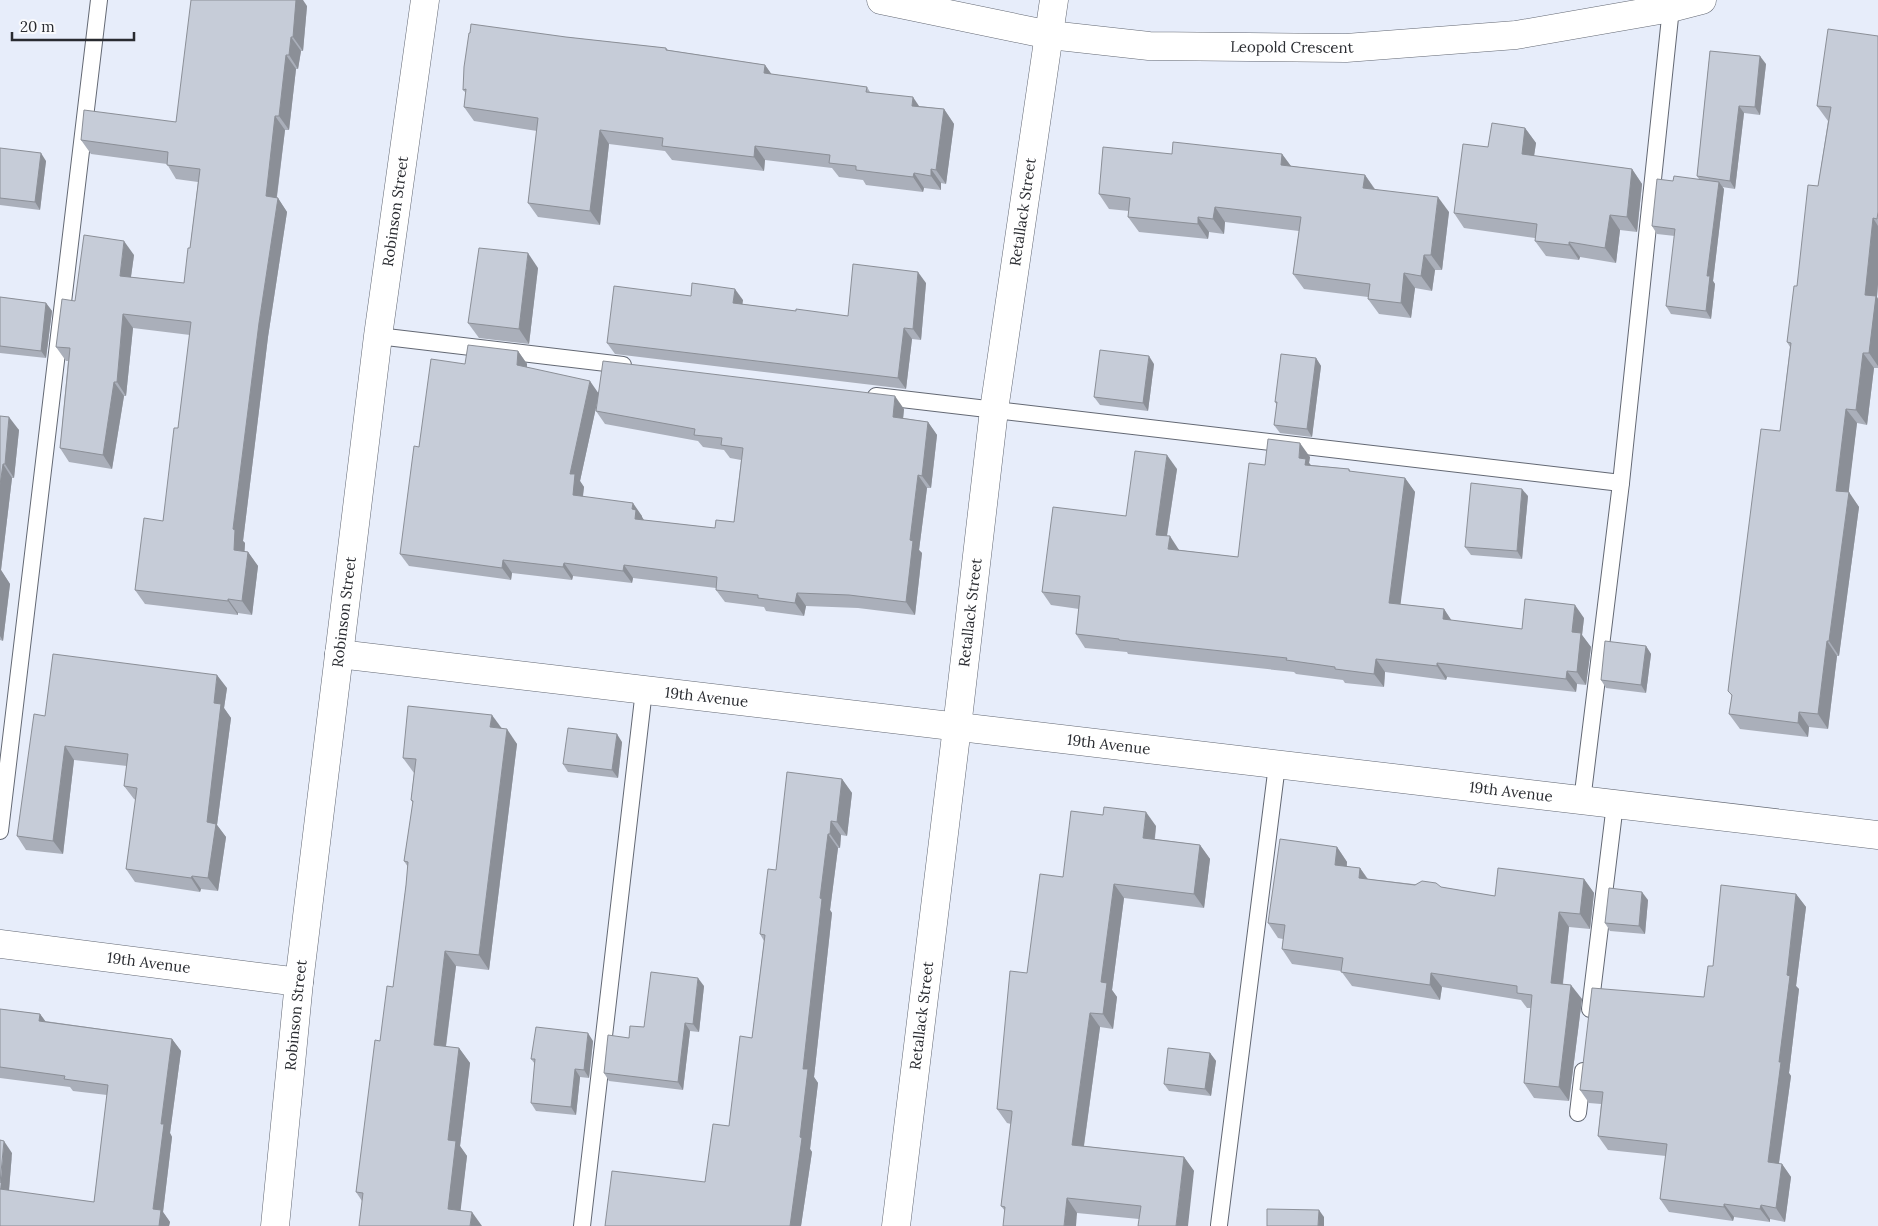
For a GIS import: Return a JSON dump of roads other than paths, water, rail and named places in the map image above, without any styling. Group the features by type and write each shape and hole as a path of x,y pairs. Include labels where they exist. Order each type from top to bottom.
{"street":[{"name":"Robinson Street","path":"275,1226 298,982 378,336 424,0"},
{"name":"Leopold Crescent","path":"881,0 1050,35 1149,46 1346,48 1516,35 1671,8 1702,0"},
{"name":"Retallack Street","path":"896,1226 958,727 994,410 1054,0"},
{"name":"19th Avenue","path":"339,654 1878,835"},
{"name":"19th Avenue","path":"0,944 298,982"}],"lane":[{"path":"0,831 99,0"},
{"path":"1582,801 1621,483 1671,8"},
{"path":"378,336 642,368"},
{"path":"857,393 1621,483"},
{"path":"582,1226 644,690"},
{"path":"1219,1225 1276,765"},
{"path":"1588,1026 1615,804"},
{"path":"1578,1113 1585,1055"}]}
